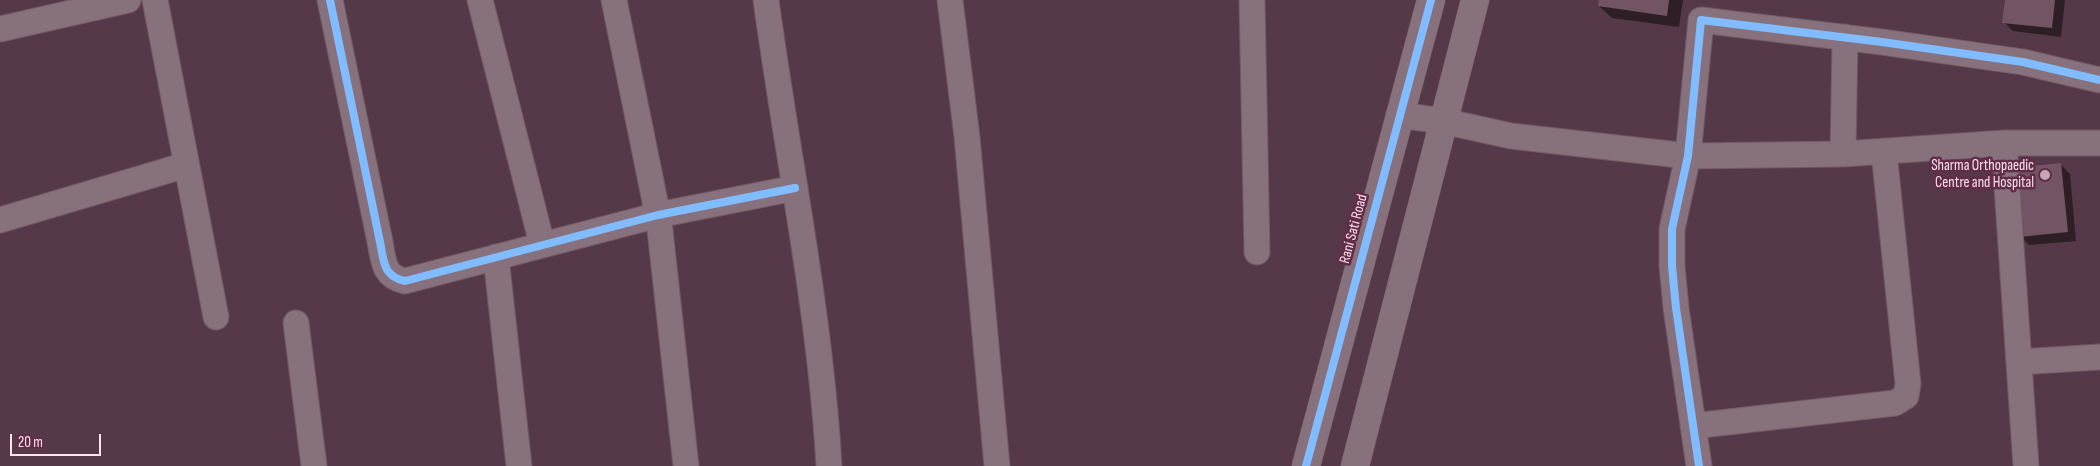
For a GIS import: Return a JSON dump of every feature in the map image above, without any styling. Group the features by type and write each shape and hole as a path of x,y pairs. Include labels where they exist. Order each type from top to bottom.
{"street":[{"path":"0,29 128,0"},
{"path":"155,0 216,317"},
{"path":"330,0 387,273 395,279 405,281 658,215 795,188"},
{"path":"480,0 542,244"},
{"path":"614,0 658,215 686,466"},
{"path":"766,0 776,77 807,258 827,426 829,466"},
{"path":"950,0 968,147 997,466"},
{"path":"1252,0 1257,252"},
{"name":"Rani Sati Road","path":"1306,466 1431,0"},
{"path":"1356,466 1443,121 1476,0"},
{"path":"1699,466 1672,266 1672,229 1688,156 1701,20 2023,62 2100,80"},
{"path":"1843,154 1845,38"},
{"path":"1399,115 1443,121 1510,136 1688,156 1843,154 2004,143 2100,143"},
{"path":"2004,143 2026,466"},
{"path":"1693,426 1895,403 1906,396 1908,384 1884,152"},
{"path":"0,220 186,165"},
{"path":"496,257 519,466"},
{"path":"296,323 314,466"},
{"path":"2019,362 2100,357"}],"building":[{"path":"1599,0 1669,0 1667,16 1598,6"},
{"path":"2005,0 2055,0 2052,28 2002,23"},
{"path":"2061,163 2068,232 2019,237 2012,168"}],"cycle path":[{"path":"330,0 383,259 388,270 397,279 405,281 658,215 795,188"},
{"path":"1306,466 1431,0"},
{"path":"1699,466 1676,308 1672,266 1672,229 1688,156 1701,20 1882,42 2023,62 2100,80"}],"place":[{"name":"Sharma Orthopaedic Centre and Hospital","path":"2045,175"}]}
